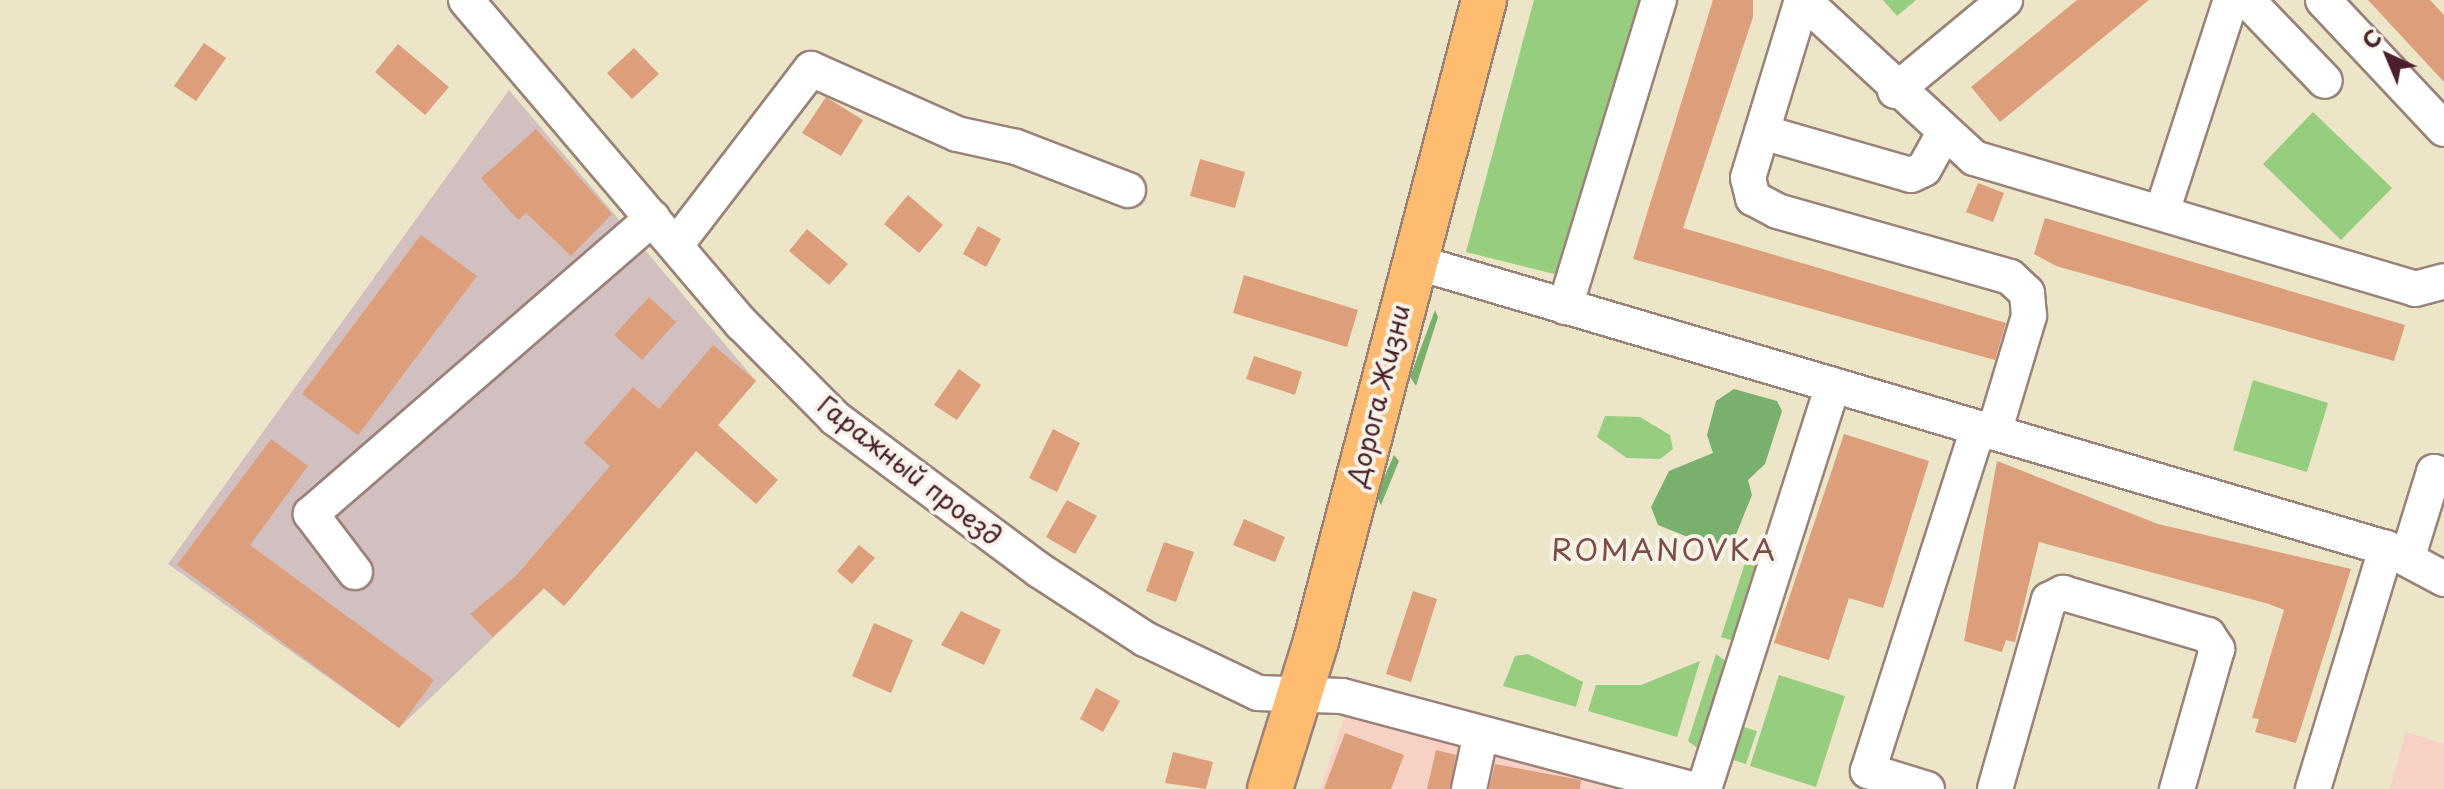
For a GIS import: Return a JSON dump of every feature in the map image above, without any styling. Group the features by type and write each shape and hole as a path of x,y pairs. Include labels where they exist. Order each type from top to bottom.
{"main road":[{"name":"Дорога Жизни","path":"1270,789 1299,696 1412,261 1484,0"}],"street":[{"name":"Гаражный проезд","path":"466,0 676,245 835,418 1039,570 1226,681 1277,697 1342,696 1691,789"},
{"path":"1565,307 1659,0"},
{"path":"1927,789 1868,771 2029,316 2027,293 2010,277 1777,211 1753,198 1748,178 1802,0 1942,136 1974,158 2415,289 2444,281"},
{"path":"1895,91 2005,0"},
{"path":"2162,212 2231,0"},
{"path":"2247,0 2325,81"},
{"path":"2292,47 2330,8 2444,129"},
{"path":"676,245 811,69 957,134 1016,147 1128,190"},
{"path":"1762,132 1911,175 1924,169 1942,136"},
{"path":"355,572 311,514 653,218"},
{"path":"1412,261 2397,552 2444,579"},
{"path":"1704,789 1833,385"},
{"path":"2313,789 2397,552 2434,472 2444,475"},
{"path":"1995,789 2049,600 2063,593 2208,635 2217,649 2177,789"},
{"path":"1469,789 1481,733"}],"shaded area":[{"path":"509,90 756,381 564,606 544,589 399,728 168,564"},
{"path":"1345,715 1631,789 1320,789"},
{"path":"2406,732 2444,744 2444,789 2390,789"}],"green space":[{"path":"1534,0 1644,0 1558,275 1466,252"},
{"path":"1883,0 1916,0 1897,16"},
{"path":"2313,112 2392,188 2341,240 2263,164"},
{"path":"1435,310 1438,317 1416,386 1410,377"},
{"path":"2253,380 2328,403 2307,472 2233,450"},
{"path":"1734,389 1777,401 1782,411 1765,464 1748,480 1752,495 1735,537 1713,547 1658,525 1651,507 1669,471 1713,453 1707,435 1716,401"},
{"path":"1605,416 1640,417 1670,435 1673,449 1660,459 1627,458 1597,437"},
{"path":"1394,455 1399,461 1381,505 1376,495"},
{"path":"1745,563 1767,570 1745,637 1731,640 1721,637"},
{"path":"1528,654 1583,682 1576,707 1503,686 1515,656"},
{"path":"1716,654 1735,668 1704,753 1688,741"},
{"path":"1700,661 1677,737 1588,711 1596,685 1641,685"},
{"path":"1779,675 1845,696 1816,787 1750,766"},
{"path":"1744,727 1757,731 1746,764 1733,760"}],"building":[{"path":"1713,0 1753,0 1753,17 1683,228 2006,323 1995,360 1633,259"},
{"path":"2077,0 2149,0 2000,122 1971,87"},
{"path":"2368,0 2430,0 2444,15 2444,82"},
{"path":"204,43 226,58 196,101 174,86"},
{"path":"398,44 449,87 425,115 375,72"},
{"path":"634,48 659,74 632,99 607,73"},
{"path":"826,97 863,120 841,156 802,133"},
{"path":"536,129 612,214 571,256 526,213 518,220 481,178"},
{"path":"1200,159 1245,172 1235,208 1190,196"},
{"path":"1978,183 2004,193 1993,222 1966,212"},
{"path":"908,195 943,225 919,253 884,224"},
{"path":"2045,218 2405,325 2394,361 2056,266 2034,254"},
{"path":"978,226 1001,239 986,267 963,254"},
{"path":"807,229 848,264 829,285 789,251"},
{"path":"421,235 477,276 358,435 302,394"},
{"path":"1244,275 1358,310 1347,347 1233,313"},
{"path":"649,297 676,322 642,360 614,335"},
{"path":"713,345 756,381 718,425 778,480 756,504 696,451 564,606 544,588 493,637 470,614 516,576 610,466 584,443 633,387 659,409"},
{"path":"1254,356 1302,372 1295,395 1246,379"},
{"path":"959,369 981,385 957,420 934,405"},
{"path":"1053,429 1080,443 1057,492 1029,478"},
{"path":"1844,434 1929,461 1883,608 1849,598 1829,660 1774,643"},
{"path":"271,439 308,466 250,545 434,680 399,728 177,565"},
{"path":"1997,461 2158,524 2351,569 2296,743 2255,732 2259,719 2252,718 2284,610 2269,604 2039,542 2015,642 2006,640 2002,652 1964,641"},
{"path":"1067,500 1097,516 1075,554 1046,537"},
{"path":"1244,519 1285,537 1275,562 1233,545"},
{"path":"1164,542 1194,552 1176,602 1146,591"},
{"path":"859,545 875,558 852,584 837,571"},
{"path":"1413,591 1437,599 1411,682 1386,674"},
{"path":"961,611 1001,630 984,665 941,645"},
{"path":"874,623 913,640 891,693 852,676"},
{"path":"1096,688 1120,701 1103,732 1080,719"},
{"path":"1345,733 1404,755 1391,789 1324,789"},
{"path":"1436,750 1456,755 1450,789 1427,789"},
{"path":"1173,752 1213,762 1206,789 1165,783"},
{"path":"1495,764 1581,780 1580,789 1489,789"}],"district":[{"name":"ROMANOVKA","path":"1664,549"}]}
